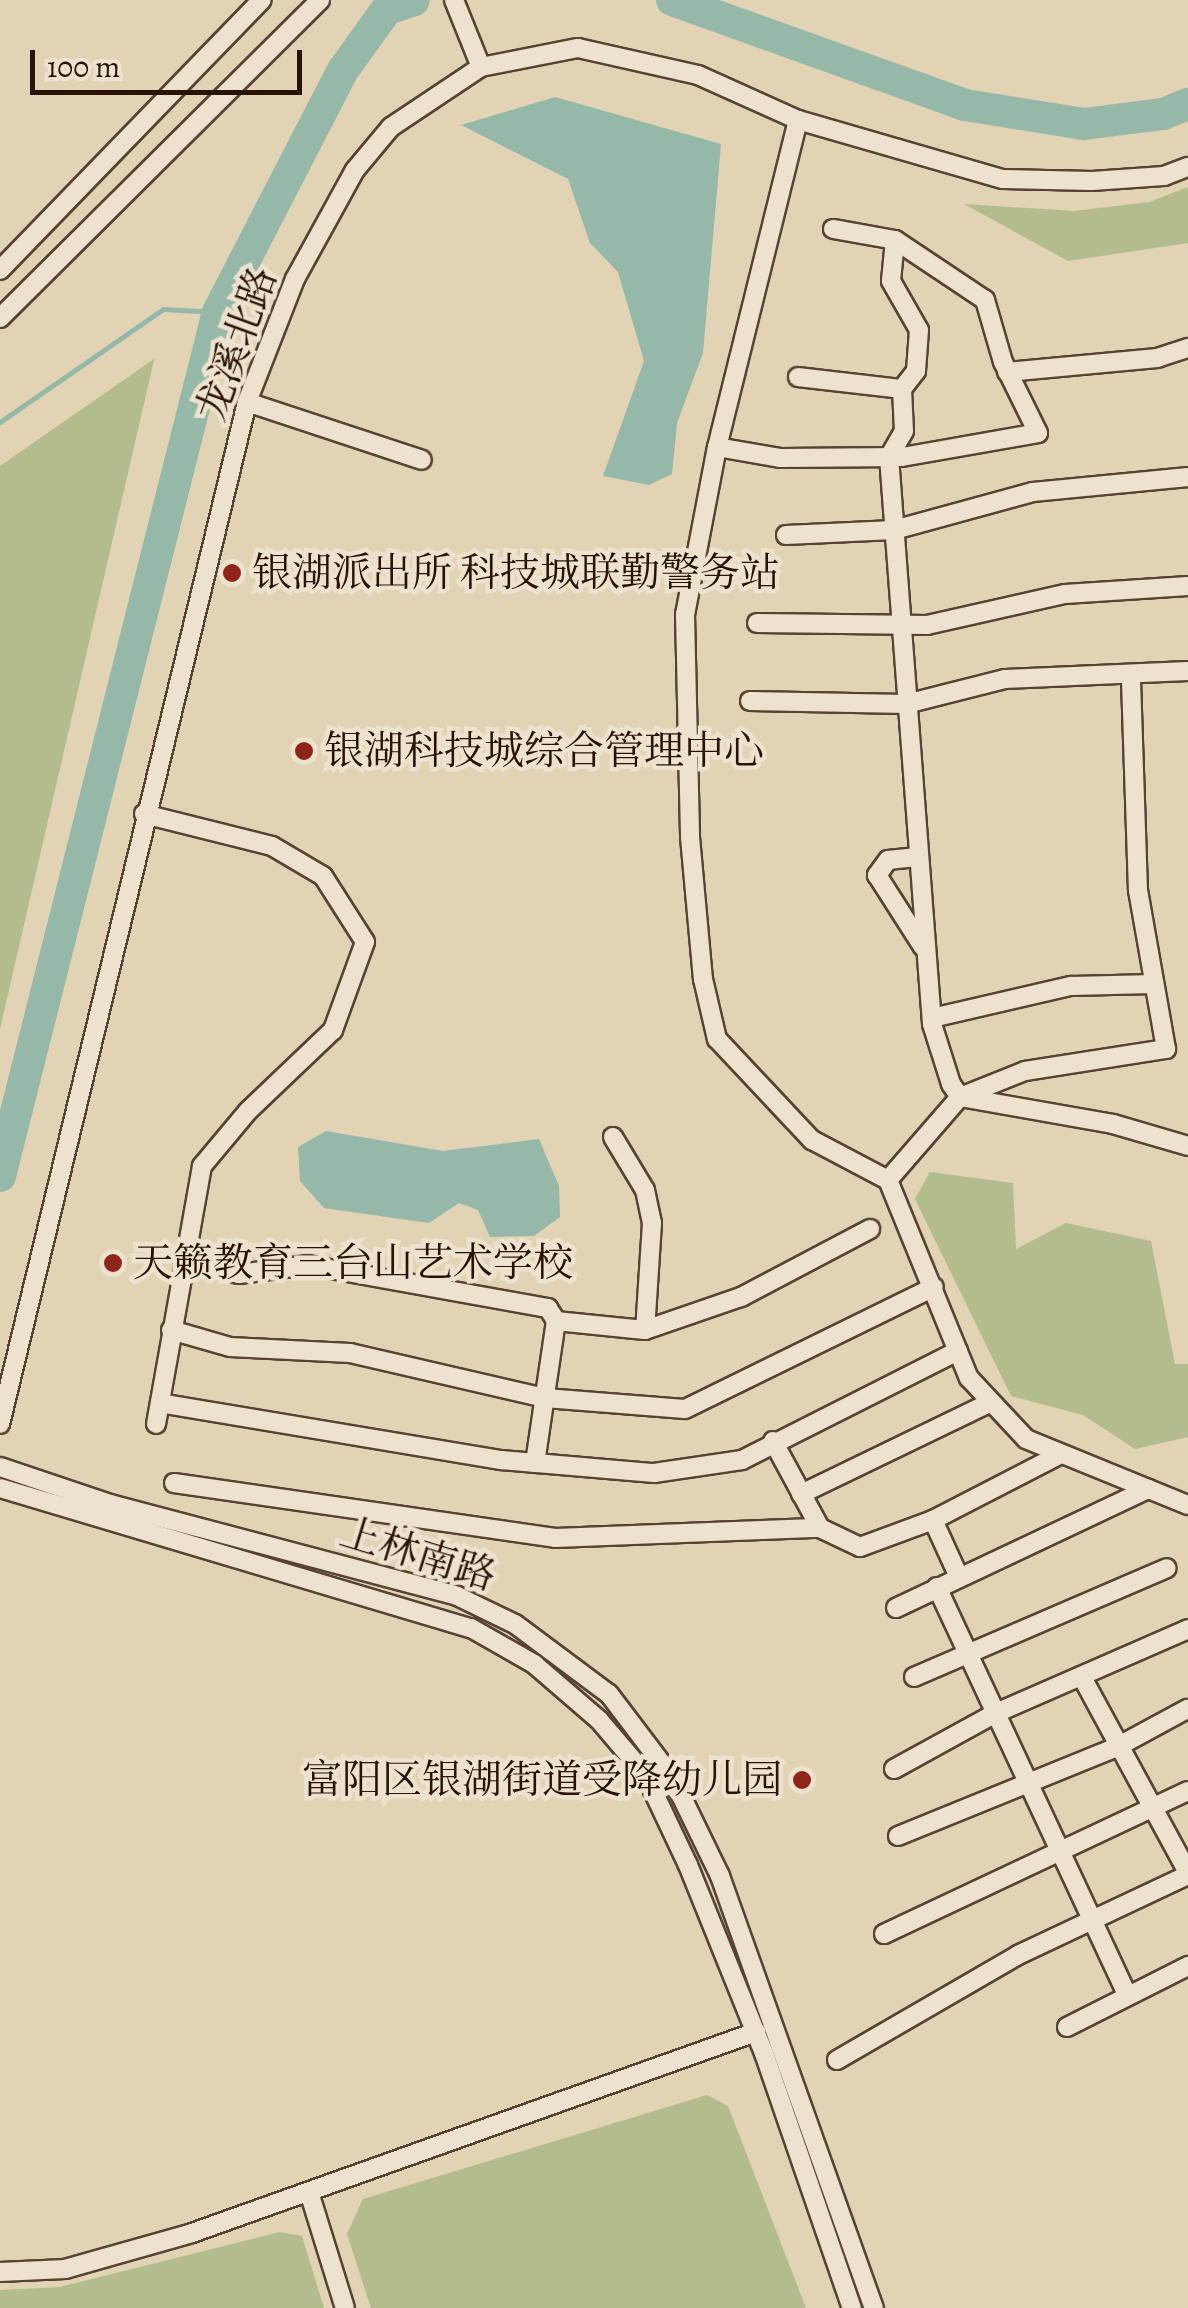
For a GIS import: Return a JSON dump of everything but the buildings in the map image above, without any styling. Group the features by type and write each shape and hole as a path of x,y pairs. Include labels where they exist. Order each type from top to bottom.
{"street":[{"path":"0,270 262,0"},
{"path":"0,318 320,0"},
{"path":"456,4 481,67"},
{"name":"龙溪北路","path":"0,1424 144,814 247,402 295,278 354,170 391,127 481,67 578,48 632,55 698,74 798,120 1003,179 1110,180 1188,168"},
{"path":"798,120 717,448 685,614 690,837 703,978 718,1039 812,1140 888,1180 968,1378 1026,1439 1188,1505"},
{"path":"717,448 781,458 889,458 1038,433 1008,372 986,300 896,240 833,229"},
{"path":"896,240 892,281 919,330 916,371 902,389 904,431 889,458 917,857 932,1018 960,1098"},
{"path":"1008,372 1156,358 1188,348"},
{"path":"798,377 902,389"},
{"path":"247,402 422,460"},
{"path":"786,534 894,530 1034,492 1188,476"},
{"path":"758,623 901,627 1064,594 1188,586"},
{"path":"750,700 906,704 1005,679 1188,671"},
{"path":"888,1180 960,1098 1025,1071 1166,1049 1138,891 1131,675"},
{"path":"144,814 272,846 323,876 365,942 333,1030 248,1111 202,1166 156,1424"},
{"path":"917,857 888,860 877,875 925,950"},
{"path":"932,1018 1071,986 1154,984"},
{"path":"960,1098 1112,1124 1188,1146"},
{"path":"612,1137 645,1190 652,1223 645,1330"},
{"path":"556,1321 645,1330 740,1297 870,1229"},
{"path":"183,1260 239,1274 326,1268 548,1308 556,1321 535,1463"},
{"path":"171,1330 230,1347 350,1354 544,1398 684,1409 934,1287"},
{"path":"160,1403 535,1463 654,1474 742,1460 772,1440 958,1352"},
{"path":"801,1494 991,1402"},
{"path":"772,1440 820,1528"},
{"path":"174,1483 555,1538 820,1528 860,1548 933,1520 1061,1454"},
{"name":"上林南路","path":"0,1467 110,1504 457,1596 516,1624 609,1694 672,1777 720,1876 874,2308"},
{"name":"上林南路","path":"0,1488 381,1597 470,1628 534,1664 600,1720 644,1774 756,2032 852,2308"},
{"path":"896,1608 1148,1489"},
{"path":"933,1520 958,1578"},
{"path":"914,1677 1167,1568"},
{"path":"937,1588 1128,1996"},
{"path":"894,1769 996,1713 1083,1679 1188,1629"},
{"path":"837,2060 1018,1954 1188,1873 1083,1679"},
{"path":"898,1836 1117,1747 1187,1708"},
{"path":"884,1934 1188,1791"},
{"path":"1066,2027 1188,1966"},
{"path":"0,2272 65,2269 309,2192 756,2032"},
{"path":"309,2192 345,2308"}],"green space":[{"path":"1188,187 1188,243 1068,261 964,204 1074,211 1149,202"},
{"path":"154,360 0,1029 0,466"},
{"path":"930,1172 1013,1183 1016,1249 1066,1223 1151,1241 1175,1364 1188,1364 1188,1437 1135,1449 1083,1415 1011,1396 915,1199"},
{"path":"707,2095 728,2106 806,2308 371,2308 347,2234 363,2199"},
{"path":"280,2232 302,2236 324,2308 0,2308 0,2290 60,2287"}],"shaded area":[{"path":"555,97 721,144 703,353 677,423 672,474 649,485 603,476 644,361 618,272 590,243 568,179 461,125"},
{"path":"326,1131 443,1151 539,1139 559,1186 560,1217 534,1236 490,1237 478,1210 459,1203 429,1223 324,1208 300,1181 298,1147"}],"waterway":[{"path":"0,1176 218,312 343,70 387,9 414,0"},
{"path":"672,0 965,105 1084,124 1163,114 1188,104"},
{"path":"0,422 163,309 218,312"}],"place":[{"name":"银湖派出所 科技城联勤警务站","path":"232,573"},
{"name":"银湖科技城综合管理中心","path":"304,751"},
{"name":"天籁教育三台山艺术学校","path":"113,1263"},
{"name":"富阳区银湖街道受降幼儿园","path":"802,1780"}]}
